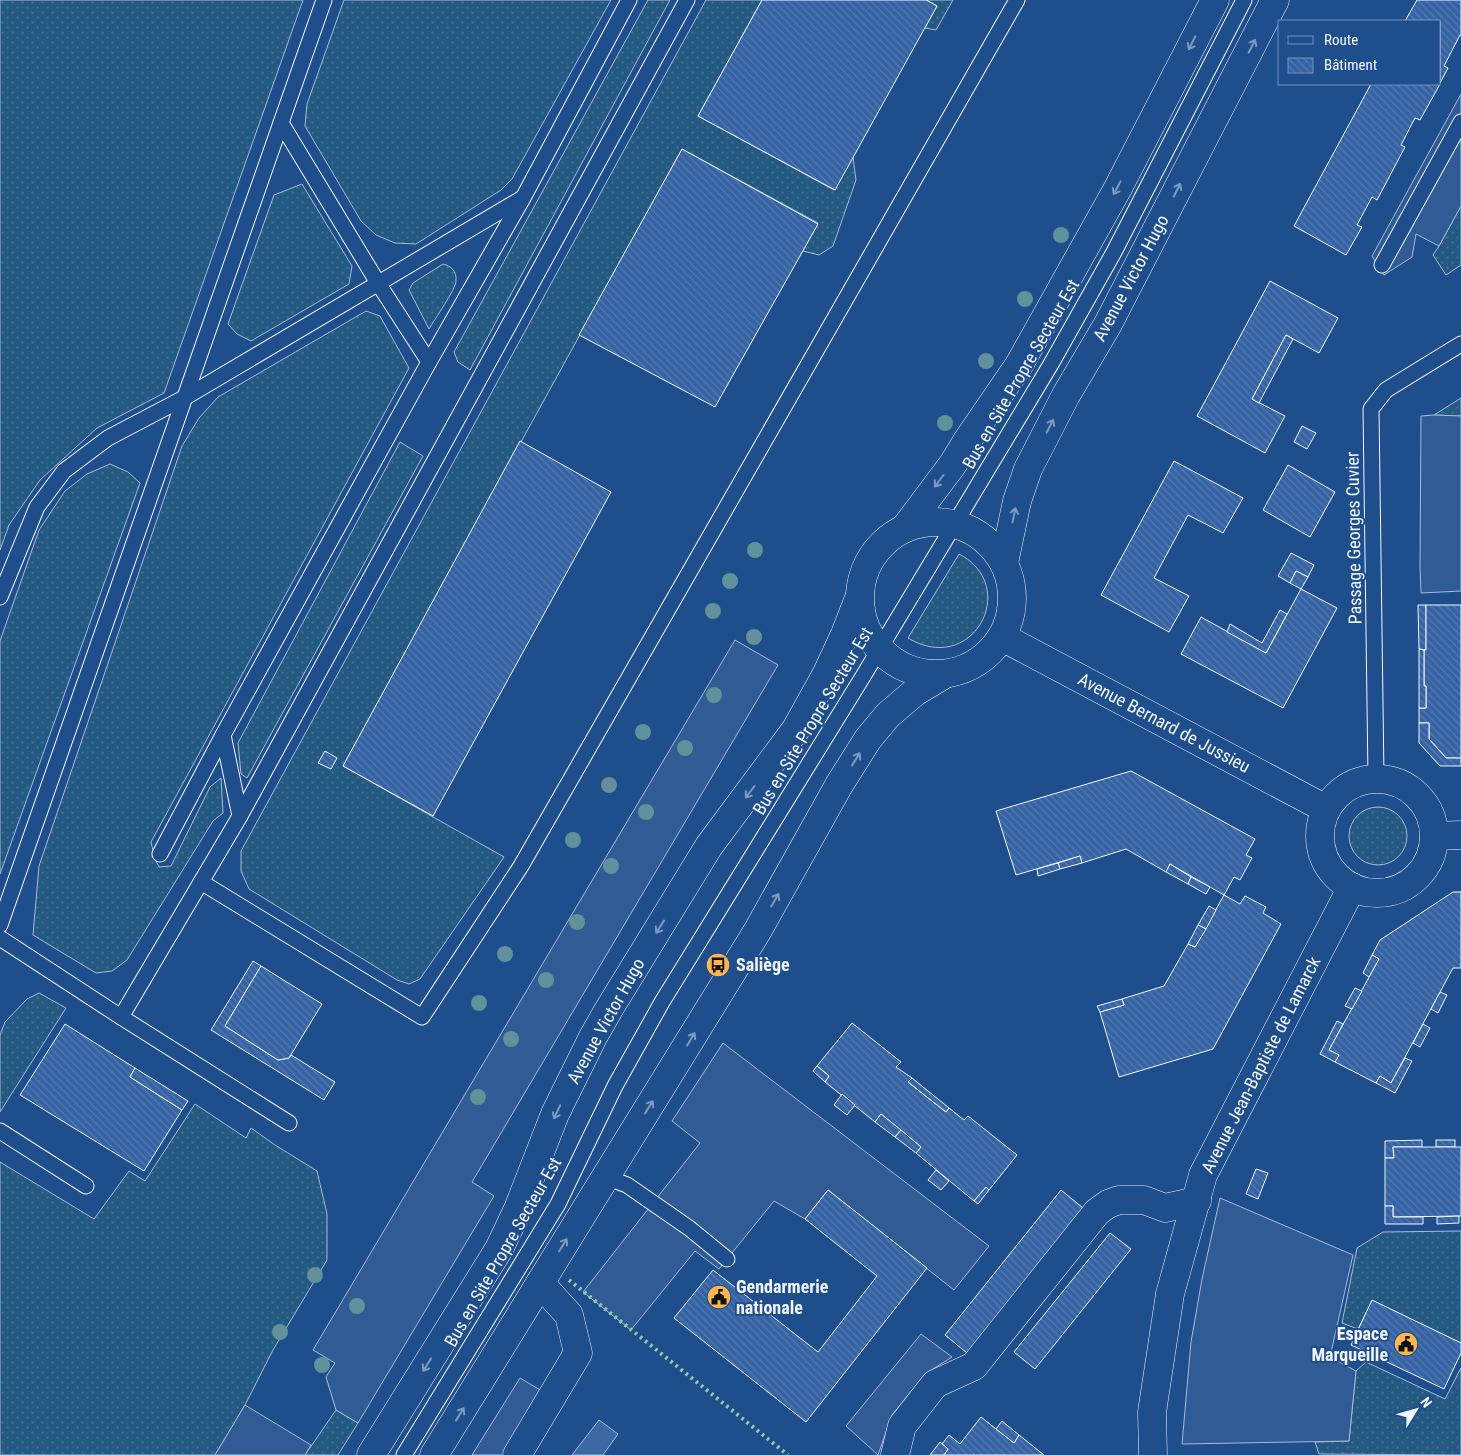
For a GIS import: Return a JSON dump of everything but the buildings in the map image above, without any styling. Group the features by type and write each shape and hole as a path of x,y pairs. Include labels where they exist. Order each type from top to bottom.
{"street":[{"path":"904,528 952,464 1020,365 1118,188 1214,0"},
{"name":"Avenue Victor Hugo","path":"1004,563 1017,501 1028,469 1066,395 1108,324 1275,0"},
{"path":"938,522 954,524 984,538 995,549 1004,563 1010,581 1012,600 1010,619 1002,637 994,648 972,666 945,674 927,674 909,670 893,661 879,649 868,634 859,598 861,581 866,566 875,552 888,538 904,528 921,523 938,522"},
{"name":"Avenue Victor Hugo","path":"371,1455 499,1249 518,1209 555,1114 609,1009 709,846 796,729 827,673 859,598"},
{"name":"Avenue Bernard de Jussieu","path":"1002,637 1326,809"},
{"path":"434,1455 758,930 839,785 868,739 888,715 915,692 945,674"},
{"path":"1376,778 1394,781 1411,789 1448,836 1432,853 1425,867 1414,879 1400,888 1384,892 1368,892 1352,887 1340,879 1330,867 1322,854 1320,839 1321,823 1326,809 1335,796 1361,780 1376,778"},
{"name":"Avenue Jean-Baptiste de Lamarck","path":"1152,1455 1152,1412 1170,1294 1203,1175 1352,887"},
{"path":"895,1455 902,1426 935,1384 974,1366 1097,1212 1108,1204 1119,1200 1144,1200 1165,1208 1196,1202"},
{"path":"517,1455 578,1353 569,1315 540,1282"}],"lane":[{"path":"0,925 324,0"},
{"path":"160,854 223,735 522,198 629,0"},
{"path":"121,1017 240,816 687,0"},
{"path":"201,882 422,1016 521,866 1017,0"},
{"name":"Bus en Site Propre Secteur Est","path":"404,1455 558,1204 615,1086 662,1002 722,907 1051,364 1114,252 1244,0"},
{"path":"1382,265 1461,122"},
{"path":"281,123 378,283 429,362"},
{"path":"0,597 37,507 64,471 108,438 184,398 522,198"},
{"name":"Passage Georges Cuvier","path":"1376,778 1371,409 1386,390 1461,344"},
{"path":"223,735 240,816"},
{"path":"0,938 289,1123"},
{"path":"0,1131 86,1186"},
{"path":"606,1176 627,1185 689,1228 727,1258"}],"shaded area":[{"path":"0,0 303,0 164,393 97,428 40,480 9,525 0,550"},
{"path":"344,0 611,0 512,179 501,190 416,244 395,243 376,235 361,221 305,126 307,104"},
{"path":"648,0 670,0 470,370 458,362 454,352"},
{"path":"706,0 762,0 698,116 834,190 853,157 856,180 833,246 819,255 803,251 818,223 682,149 343,766 504,857 420,979 409,984 397,980 249,889 241,871 241,851"},
{"path":"926,0 953,0 936,30 925,28 937,6"},
{"path":"1461,94 1461,206 1439,246 1416,234 1412,257 1384,275 1372,256"},
{"path":"302,184 352,266 349,284 251,341 237,334 228,324 274,195"},
{"path":"1461,206 1461,265 1446,275 1433,255"},
{"path":"443,264 453,270 456,274 456,281 449,297 429,329 409,290 413,283"},
{"path":"366,311 380,316 409,368 151,842 159,867 171,866 210,787 221,778 223,813 213,821 127,960 112,971 96,973 33,935 39,866 182,446 199,418 218,397"},
{"path":"1461,398 1461,416 1434,415"},
{"path":"1421,416 1461,416 1461,591 1421,593"},
{"path":"400,442 423,456 247,778 241,774 238,743"},
{"path":"110,464 128,472 140,483 0,874 0,641 39,530 65,491 87,474"},
{"path":"959,554 977,568 986,586 987,605 981,623 969,637 952,646 931,647 908,638"},
{"path":"735,640 778,665 472,1182 494,1196 358,1423 336,1410 326,1377 335,1363 313,1350"},
{"path":"1372,807 1384,807 1399,815 1407,830 1407,842 1399,857 1384,865 1372,865 1357,857 1349,842 1349,830 1357,815"},
{"path":"39,993 66,1008 0,1112 0,1035 5,1022 27,999"},
{"path":"723,1043 989,1246 954,1290 828,1190 805,1219 774,1201 719,1269 695,1251 631,1330 583,1292 700,1143 672,1121"},
{"path":"195,1104 246,1138 251,1128 317,1171 327,1214 327,1260 273,1350 245,1405 215,1455 0,1455 0,1162 94,1219 129,1171 145,1181"},
{"path":"1220,1198 1353,1255 1330,1357 1356,1371 1349,1441 1182,1444 1191,1342 1202,1279"},
{"path":"1461,1231 1461,1343 1372,1301 1358,1329 1342,1323 1357,1248 1383,1232"},
{"path":"921,1334 952,1357 925,1374 892,1415 878,1455 846,1426"},
{"path":"1366,1362 1445,1399 1461,1368 1461,1455 1319,1454 1315,1442 1349,1441 1356,1371"},
{"path":"520,1378 542,1391 503,1455 472,1455"},
{"path":"245,1405 311,1445 305,1455 215,1455"},
{"path":"336,1410 358,1423 338,1455 305,1455"},
{"path":"599,1420 618,1434 603,1455 572,1455"}],"hedge":[{"path":"569,1280 788,1455"}],"place":[{"name":"Saliège","path":"718,965"},
{"name":"Gendarmerie nationale","path":"719,1297"},
{"name":"Espace Marqueille","path":"1406,1344"}]}
